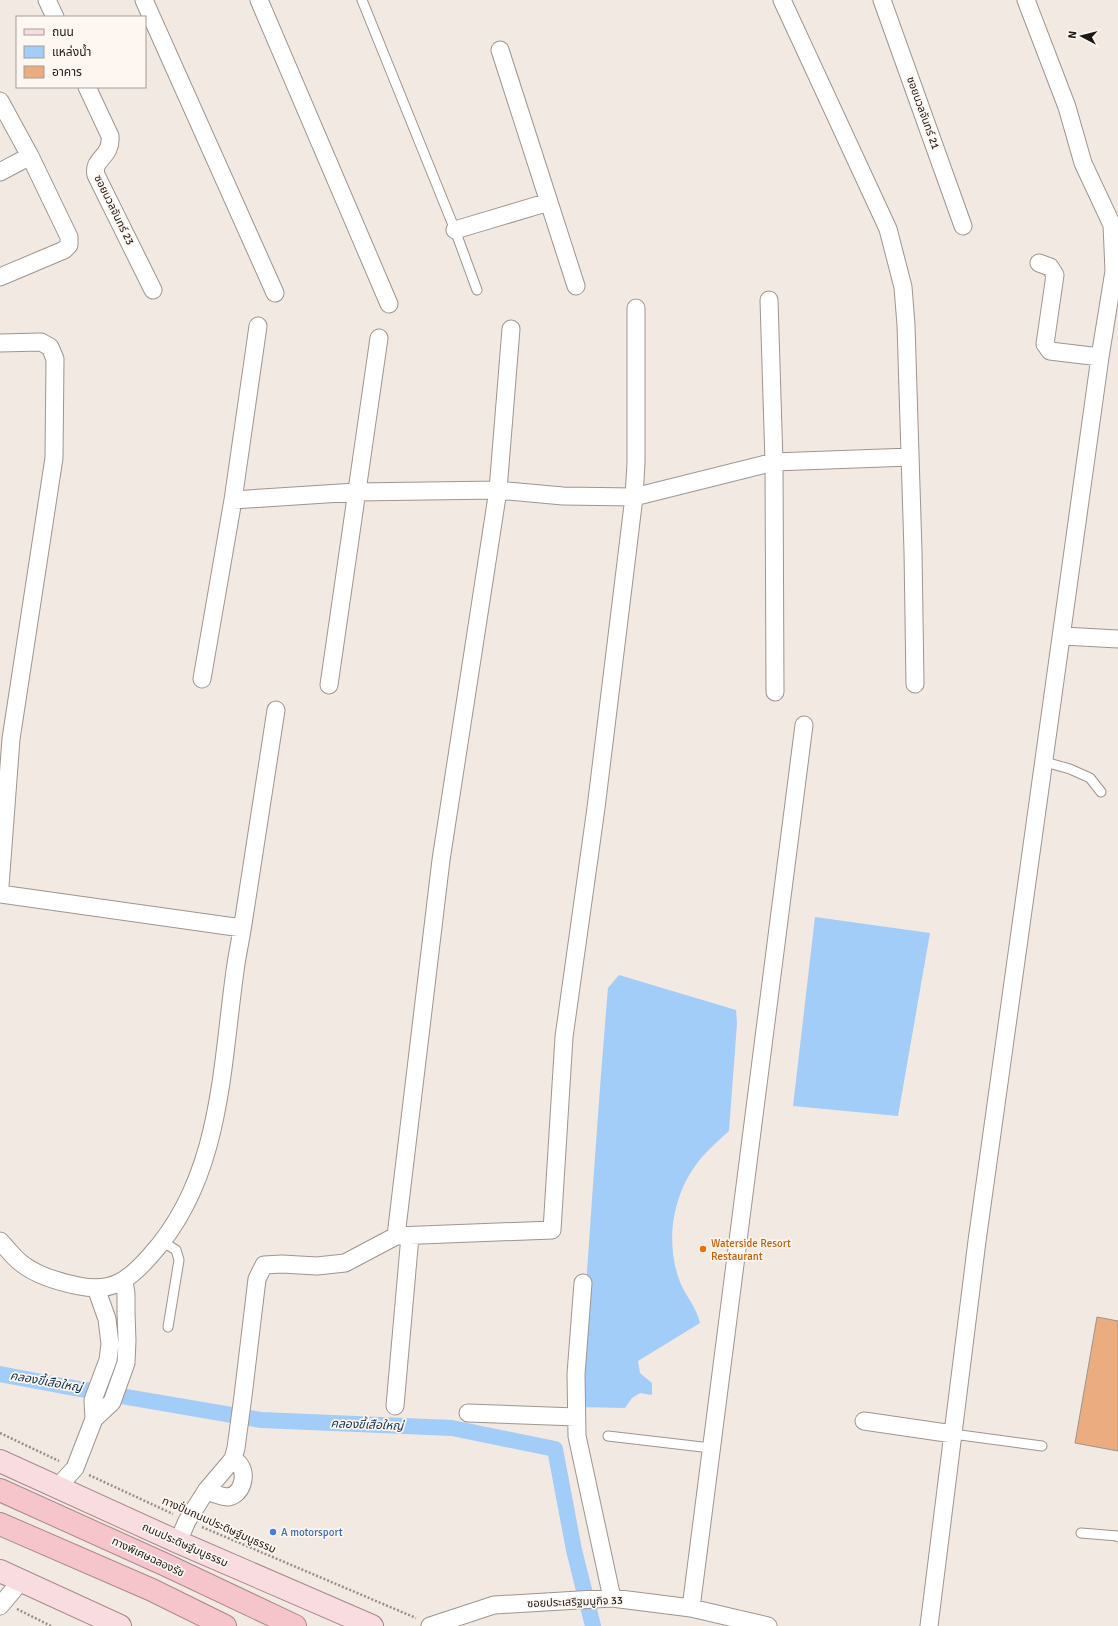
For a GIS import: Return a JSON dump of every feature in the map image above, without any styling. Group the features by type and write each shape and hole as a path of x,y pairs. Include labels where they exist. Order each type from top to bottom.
{"highway":[{"name":"ทางพิเศษฉลองรัช","path":"0,1490 166,1565 295,1626"},
{"path":"0,1524 152,1590 225,1626"}],"main road":[{"name":"ถนนประดิษฐ์มนูธรรม","path":"0,1461 178,1542 372,1626"},
{"path":"0,1571 120,1626"}],"street":[{"path":"47,0 55,16"},
{"path":"144,0 275,293"},
{"path":"259,0 389,304"},
{"path":"782,0 888,229 903,287 906,325 910,457 915,684"},
{"name":"ซอยนวลจันทร์ 21","path":"882,0 963,226"},
{"path":"929,1626 977,1241 1063,636 1100,357 1114,271 1112,225 1083,163 1067,108 1026,0"},
{"path":"500,50 576,286"},
{"name":"ซอยนวลจันทร์ 23","path":"87,88 110,136 108,152 97,163 95,169 96,175 153,290"},
{"path":"0,101 30,156 69,237 69,245 64,250 0,277"},
{"path":"0,172 30,156"},
{"path":"455,230 549,202"},
{"path":"1039,263 1050,267 1055,275 1045,344 1050,351 1100,357"},
{"path":"769,300 774,462 775,692"},
{"path":"178,1542 187,1521 206,1491 233,1459 243,1396 257,1279 264,1265 282,1264 317,1266 345,1263 403,1236 552,1230 564,1037 596,808 634,497 636,455 636,308"},
{"path":"202,679 233,500 258,326"},
{"path":"395,1406 403,1236 441,860 498,490 511,330"},
{"path":"329,685 378,338"},
{"path":"0,342 40,342 50,347 55,359 54,458 11,739 0,886"},
{"path":"233,500 356,492 498,490 563,496 634,497 774,462 910,457"},
{"path":"1063,636 1118,639"},
{"path":"0,1241 21,1263 47,1277 69,1284 105,1288 124,1281 144,1262 163,1242 188,1201 207,1154 217,1111 236,963 276,710"},
{"path":"691,1608 804,725"},
{"path":"0,894 242,928"},
{"path":"94,1419 112,1402 119,1386 126,1362 128,1342 124,1281"},
{"path":"583,1283 576,1374 577,1436 612,1598"},
{"path":"58,1488 75,1468 94,1419 93,1400 108,1360 110,1344 107,1319 96,1288"},
{"path":"468,1413 576,1417"},
{"path":"864,1421 953,1434"},
{"path":"206,1491 228,1497 237,1494 241,1487 243,1477 241,1466 233,1459"},
{"path":"2,1605 21,1581"},
{"name":"ซอยประเสริฐมนูกิจ 33","path":"431,1625 494,1605 612,1598 691,1608 768,1626"}],"lane":[{"path":"362,0 455,230 477,290"},
{"path":"1045,762 1070,769 1090,778 1101,792"},
{"path":"163,1242 176,1250 179,1260 168,1327"},
{"path":"953,1434 1042,1446"},
{"path":"608,1436 711,1448"},
{"path":"1081,1533 1118,1536"}],"path":[{"name":"ทางปั่นถนนประดิษฐ์มนูธรรม","path":"0,1433 187,1521 431,1625"},
{"path":"2,1605 51,1626"}],"water":[{"path":"815,917 930,933 898,1116 793,1106"},
{"path":"619,975 736,1010 737,1023 729,1131 703,1156 693,1169 684,1184 674,1216 672,1233 675,1266 680,1282 696,1312 700,1323 638,1361 640,1373 652,1383 652,1395 640,1393 632,1398 625,1408 577,1407 608,988"}],"building":[{"path":"1097,1317 1118,1321 1118,1451 1075,1443"}],"waterway":[{"name":"คลองขี้เสือใหญ่","path":"0,1374 261,1420 452,1428 555,1449 574,1550 593,1626"}],"place":[{"name":"Waterside Resort Restaurant","path":"703,1249"},
{"name":"A motorsport","path":"273,1532"}]}
